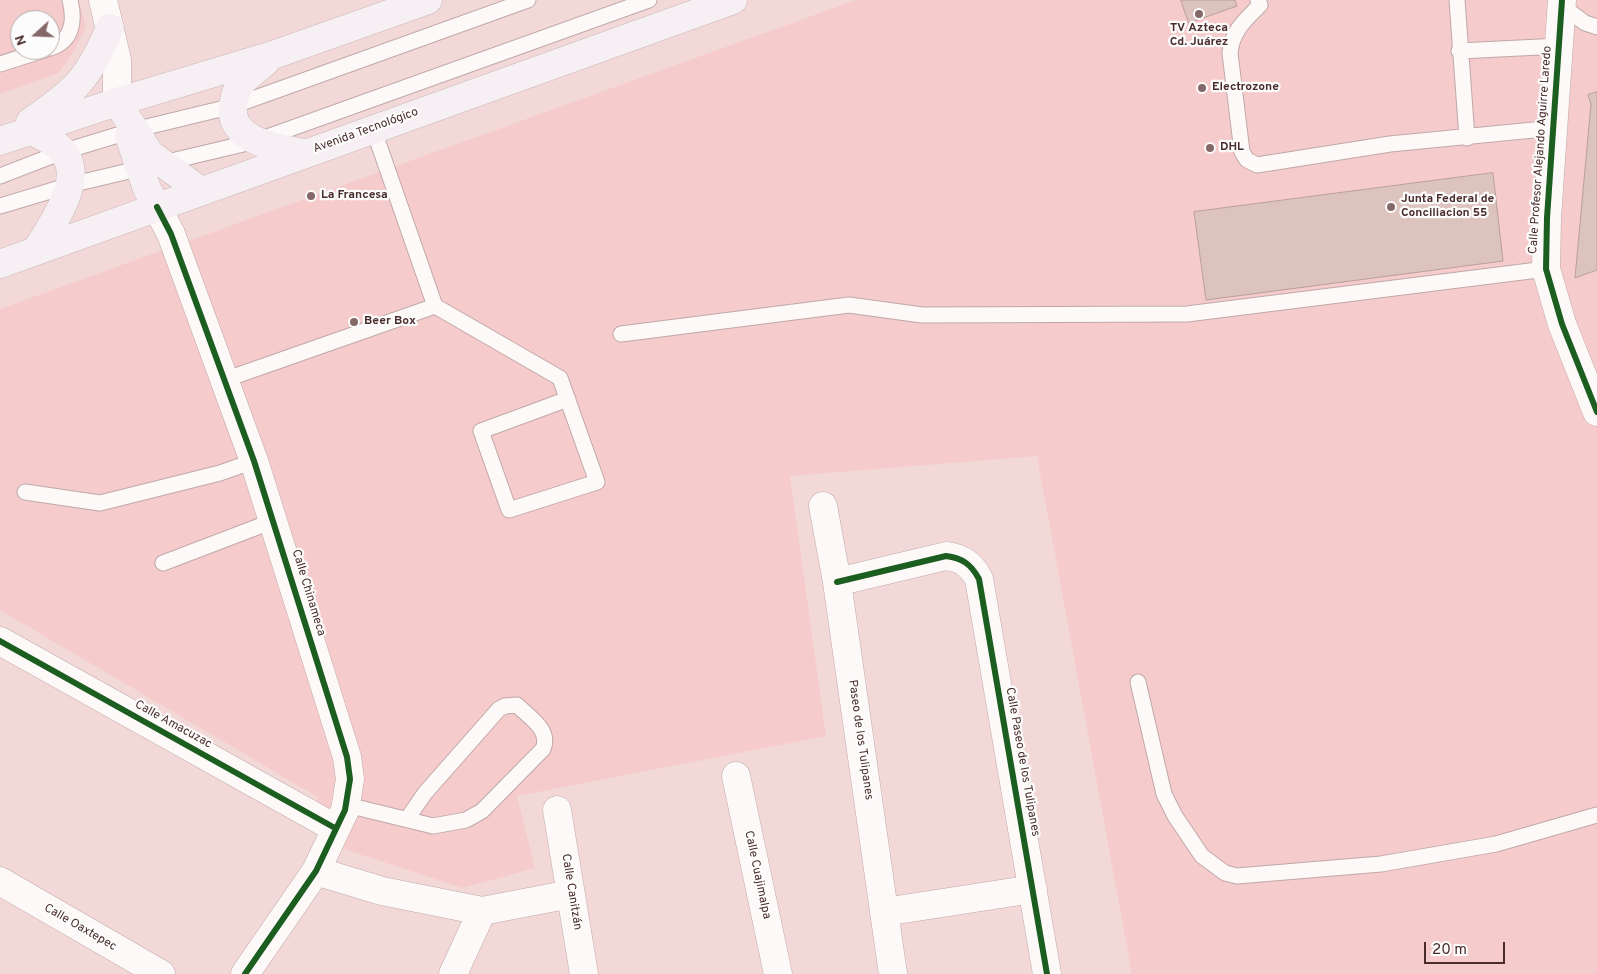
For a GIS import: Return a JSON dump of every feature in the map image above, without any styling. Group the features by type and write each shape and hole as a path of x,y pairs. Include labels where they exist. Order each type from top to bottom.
{"main road":[{"path":"1,141 117,102 273,55 387,7 428,0"},
{"name":"Avenida Tecnológico","path":"0,264 303,153 733,0"},
{"path":"1,141 60,101 81,82 96,60 110,28"},
{"path":"273,55 239,85 232,111 238,126 256,140 303,153"},
{"path":"117,102 131,131 143,145 150,166 147,189 157,207"},
{"path":"32,131 56,145 62,152 71,170 66,200 36,250"},
{"path":"150,166 201,191"}],"street":[{"path":"102,0 116,60 117,102"},
{"name":"Calle Profesor Alejando Aguirre Laredo","path":"1562,3 1547,218 1546,269 1562,324 1597,412"},
{"name":"Calle Chinameca","path":"157,207 171,234 254,461 347,757 350,779 341,816 316,871 245,974"},
{"name":"Paseo de los Tulipanes","path":"823,506 837,582 893,974"},
{"name":"Calle Paseo de los Tulipanes","path":"837,582 946,556 964,560 974,570 978,579 1047,974"},
{"name":"Calle Amacuzac","path":"0,642 341,816"},
{"name":"Calle Cuajimalpa","path":"736,776 778,974"},
{"name":"Calle Canitzán","path":"557,810 584,974"},
{"path":"316,871 382,891 482,911 571,894"},
{"name":"Calle Oaxtepec","path":"0,882 161,974"},
{"path":"884,912 1033,889"},
{"path":"453,974 482,911"}],"lane":[{"path":"60,43 71,29 73,12 70,0"},
{"path":"0,176 62,152 131,131 233,106 528,0"},
{"path":"0,206 70,185 256,140 649,0"},
{"path":"1457,0 1459,51 1467,138"},
{"path":"1262,2 1236,31 1231,40 1230,53 1242,152 1251,164 1257,165 1390,144 1467,138 1554,128"},
{"path":"1562,3 1585,23 1597,27"},
{"path":"1459,51 1560,46"},
{"path":"0,64 13,60"},
{"path":"373,128 435,306 560,378 568,399 597,482 509,510 481,431 568,399"},
{"path":"621,334 849,305 922,315 1187,314 1546,269"},
{"path":"224,380 435,306"},
{"path":"25,492 100,503 220,473 254,461"},
{"path":"163,563 274,522"},
{"path":"1138,682 1164,794 1171,809 1202,856 1225,873 1236,876 1390,863 1496,844 1597,815"},
{"path":"341,816 407,819 433,826 466,820 482,811 543,750 546,738 542,729 518,706 505,706 499,709 425,793 407,819"}],"shaded area":[{"path":"0,0 79,0 86,27 72,54 58,73 0,94"},
{"path":"856,0 1597,0 1597,974 1132,974 1037,456 790,476 826,736 517,796 535,868 462,888 338,847 316,796 0,610 0,309"}],"building":[{"name":"TV Azteca Cd. Juárez","path":"1181,0 1235,0 1237,6 1189,23"},
{"path":"1597,92 1597,270 1575,278 1591,104 1588,95"},
{"path":"1493,173 1503,261 1206,300 1194,212"}],"cycle path":[{"path":"1562,0 1547,218 1546,269 1562,324 1597,412"},
{"path":"157,207 171,234 254,461 347,757 350,779 345,810 316,871 245,974"},
{"path":"837,582 946,556 957,558 966,563 973,569 979,579 1047,974"},
{"path":"0,641 335,828"}],"place":[{"name":"TV Azteca Cd. Juárez","path":"1199,14"},
{"name":"Electrozone","path":"1202,88"},
{"name":"DHL","path":"1210,148"},
{"name":"La Francesa","path":"311,196"},
{"name":"Junta Federal de Conciliacion 55","path":"1391,207"},
{"name":"Beer Box","path":"354,322"}]}
